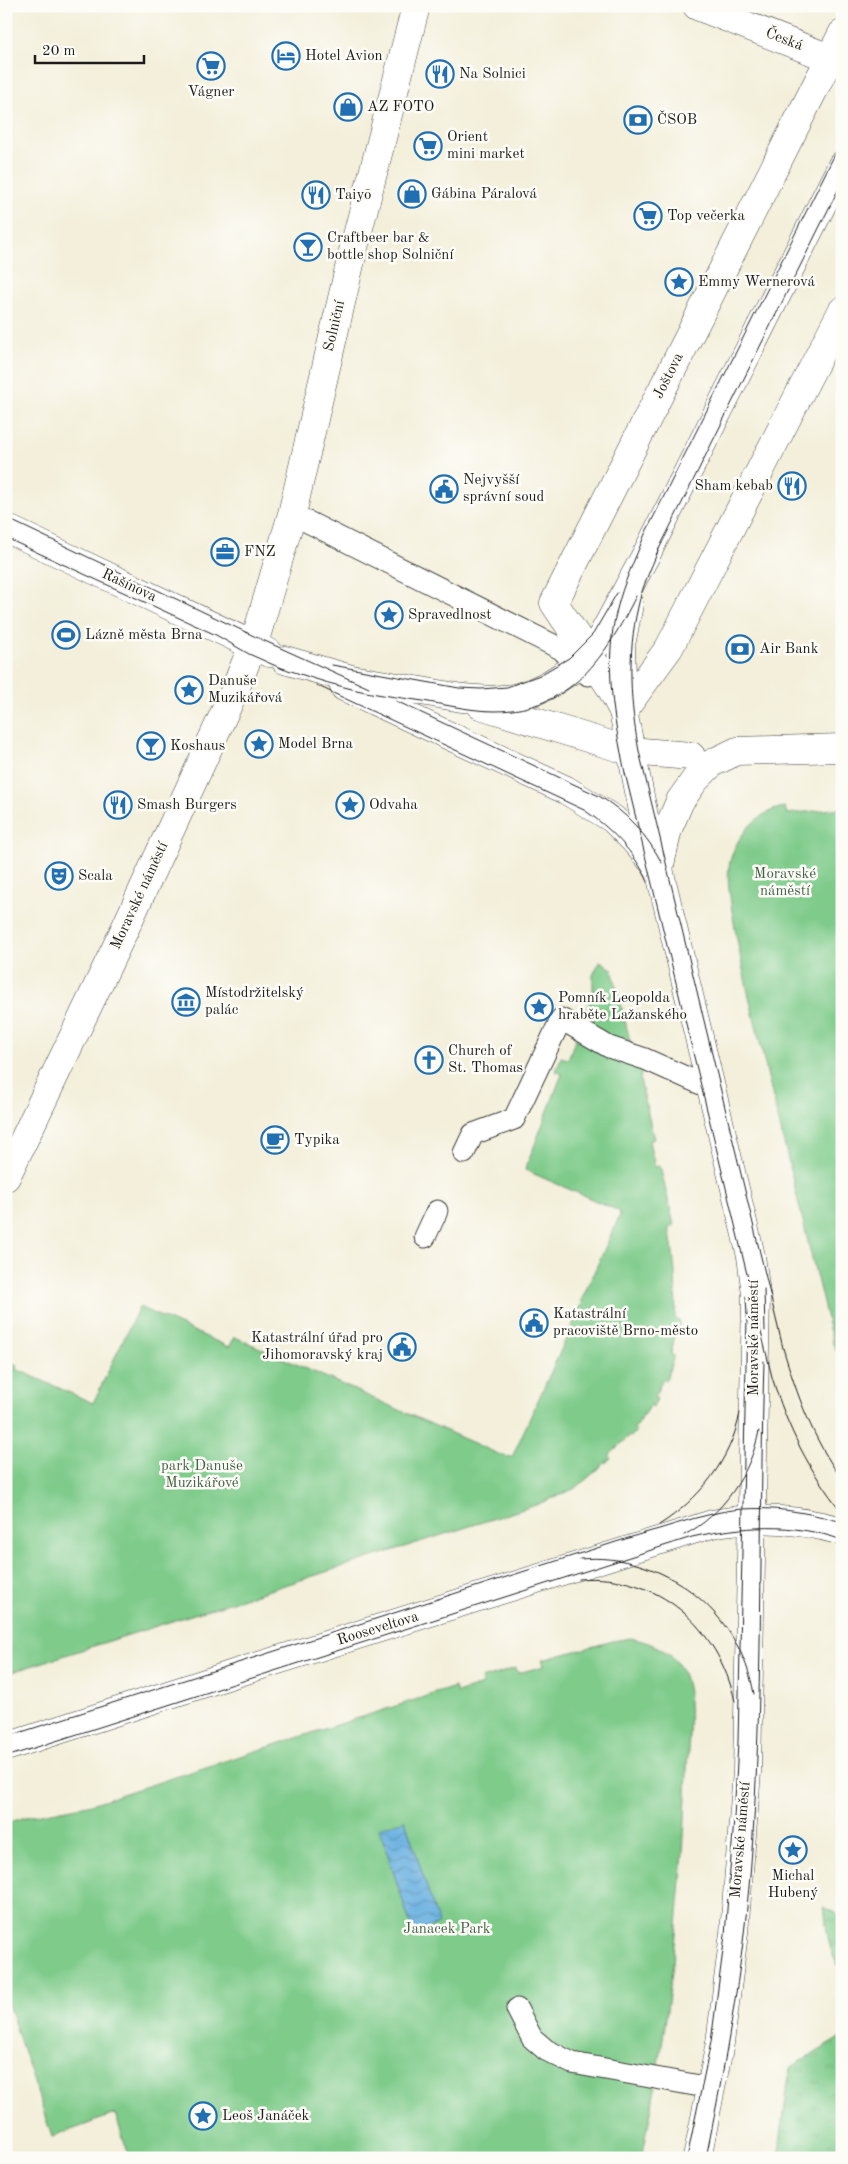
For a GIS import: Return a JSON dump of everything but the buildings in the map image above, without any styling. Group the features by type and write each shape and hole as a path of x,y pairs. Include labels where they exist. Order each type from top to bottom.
{"street":[{"name":"Solniční","path":"252,646 292,514 353,250 416,6"},
{"name":"Česká","path":"697,6 836,60"},
{"name":"Joštova","path":"623,712 611,688 584,660 554,603 836,60 842,34"},
{"name":"Joštova","path":"609,625 842,165"},
{"path":"623,712 670,648 842,310"},
{"name":"Rašínova","path":"6,528 252,646"},
{"name":"Joštova","path":"630,751 623,712 621,646 630,598 642,563"},
{"name":"Moravské náměstí","path":"285,660 351,679 462,698 491,700 514,698 548,685 584,660 609,625"},
{"name":"Moravské náměstí","path":"6,1177 122,935 234,692 252,646 566,790 597,807 625,830 659,869"},
{"name":"Moravské náměstí","path":"462,698 496,711 630,751 691,756"},
{"name":"Moravské náměstí","path":"659,869 668,829 680,801 695,780 712,763 737,751 842,748"},
{"name":"Moravské náměstí","path":"630,751 649,841 659,869 755,1277 756,1314 747,1772 734,1933 720,2043 697,2158"},
{"path":"751,1519 784,1520 816,1524 842,1531"},
{"name":"Rooseveltova","path":"6,1747 712,1524 751,1519"}],"lane":[{"path":"292,514 584,660"},
{"name":"Moravské náměstí","path":"691,756 737,751"},
{"path":"464,1153 473,1134 514,1119 561,1019 609,1047 645,1059 701,1084 710,1082"},
{"path":"425,1237 437,1211"},
{"path":"517,2009 532,2038 546,2050 572,2063 711,2088"}],"green space":[{"name":"Moravské náměstí","path":"785,807 787,814 842,808 842,1359 833,1344 774,1102 742,966 729,886 730,862 737,843 743,834 757,819 766,813"},
{"name":"park Danuše Muzikářové","path":"600,961 612,969 630,1041 640,1054 643,1064 640,1080 654,1139 649,1141 655,1167 660,1166 674,1225 669,1228 675,1274 675,1319 680,1321 679,1334 675,1335 671,1354 674,1356 666,1380 663,1379 654,1398 657,1399 653,1407 650,1405 634,1429 636,1431 609,1456 611,1458 576,1488 536,1505 6,1674 6,1360 17,1365 16,1369 93,1403 139,1307 229,1347 235,1337 503,1456 512,1457 583,1302 581,1301 620,1215 619,1211 525,1170 562,1074 556,1071 561,1057 568,1059 593,993 593,975"},
{"name":"Janacek Park","path":"631,1638 647,1642 662,1649 679,1665 686,1684 689,1708 685,1819 673,1965 667,2013 642,2158 130,2158 115,2114 52,2137 6,1998 6,1823 26,1817 88,1805 455,1687 457,1693 482,1685 481,1679 516,1668 518,1673 544,1666 542,1660"},
{"path":"824,1907 842,1917 842,1969 833,1956"},
{"path":"842,2037 842,2158 778,2158 790,2068"}],"water":[{"path":"405,1820 439,1924 413,1932 379,1828"}],"tram line":[{"path":"842,140 645,534 617,609 613,630 610,671 614,712 625,773 772,1377 800,1448 819,1481 842,1512"},
{"path":"656,555 842,182"},
{"path":"6,518 256,637 369,688"},
{"path":"6,538 216,635 249,654 285,670"},
{"path":"659,549 640,600 632,643 632,697 639,751 783,1348 794,1383 814,1433 842,1479"},
{"path":"332,665 459,688 507,687 540,675 569,658 593,634 617,593"},
{"path":"279,667 328,683 354,689 459,708 495,711 522,709 545,701 565,690 583,676 612,639 636,596"},
{"path":"316,685 584,810 621,841 636,860 648,881"},
{"path":"396,701 609,802 643,834 662,863"},
{"path":"764,1289 765,1331"},
{"path":"687,2158 711,2042 725,1935 734,1819 738,1742 746,1296"},
{"path":"706,2158 732,2018 747,1912 750,1876 759,1683 764,1361"},
{"path":"659,1525 687,1504 711,1477 729,1447 740,1413"},
{"path":"684,1535 711,1517 733,1492 749,1462 759,1431"},
{"path":"6,1737 641,1534 703,1516 745,1509 777,1509 810,1514 842,1522"},
{"path":"6,1757 692,1537 749,1528 786,1528 824,1534 842,1540"},
{"path":"580,1559 611,1559 640,1565 668,1577 693,1593 715,1613 733,1637 746,1664 754,1694"},
{"path":"579,1579 608,1579 634,1585 659,1595 680,1610 699,1628 715,1650 727,1674 735,1701"}],"place":[{"name":"Hotel Avion","path":"286,56"},
{"name":"Vágner","path":"211,66"},
{"name":"Na Solnici","path":"440,74"},
{"name":"AZ FOTO","path":"348,107"},
{"name":"ČSOB","path":"638,120"},
{"name":"Orient mini market","path":"428,146"},
{"name":"Gábina Páralová","path":"412,194"},
{"name":"Taiyō","path":"316,195"},
{"name":"Top večerka","path":"648,216"},
{"name":"Craftbeer bar & bottle shop Solniční","path":"308,247"},
{"name":"Emmy Wernerová","path":"679,282"},
{"name":"Sham kebab","path":"792,486"},
{"name":"Nejvyšší správní soud","path":"444,489"},
{"name":"FNZ","path":"225,552"},
{"name":"Spravedlnost","path":"389,615"},
{"name":"Lázně města Brna","path":"66,635"},
{"name":"Air Bank","path":"740,649"},
{"name":"Danuše Muzikářová","path":"189,690"},
{"name":"Model Brna","path":"259,744"},
{"name":"Koshaus","path":"151,746"},
{"name":"Smash Burgers","path":"118,805"},
{"name":"Odvaha","path":"350,805"},
{"name":"Scala","path":"59,876"},
{"name":"Místodržitelský palác","path":"186,1002"},
{"name":"Pomník Leopolda hraběte Lažanského","path":"539,1007"},
{"name":"Church of St. Thomas","path":"429,1060"},
{"name":"Typika","path":"275,1140"},
{"name":"Katastrální pracoviště Brno-město","path":"534,1323"},
{"name":"Katastrální úřad pro Jihomoravský kraj","path":"402,1347"},
{"name":"Michal Hubený","path":"793,1850"},
{"name":"Leoš Janáček","path":"203,2116"}]}
